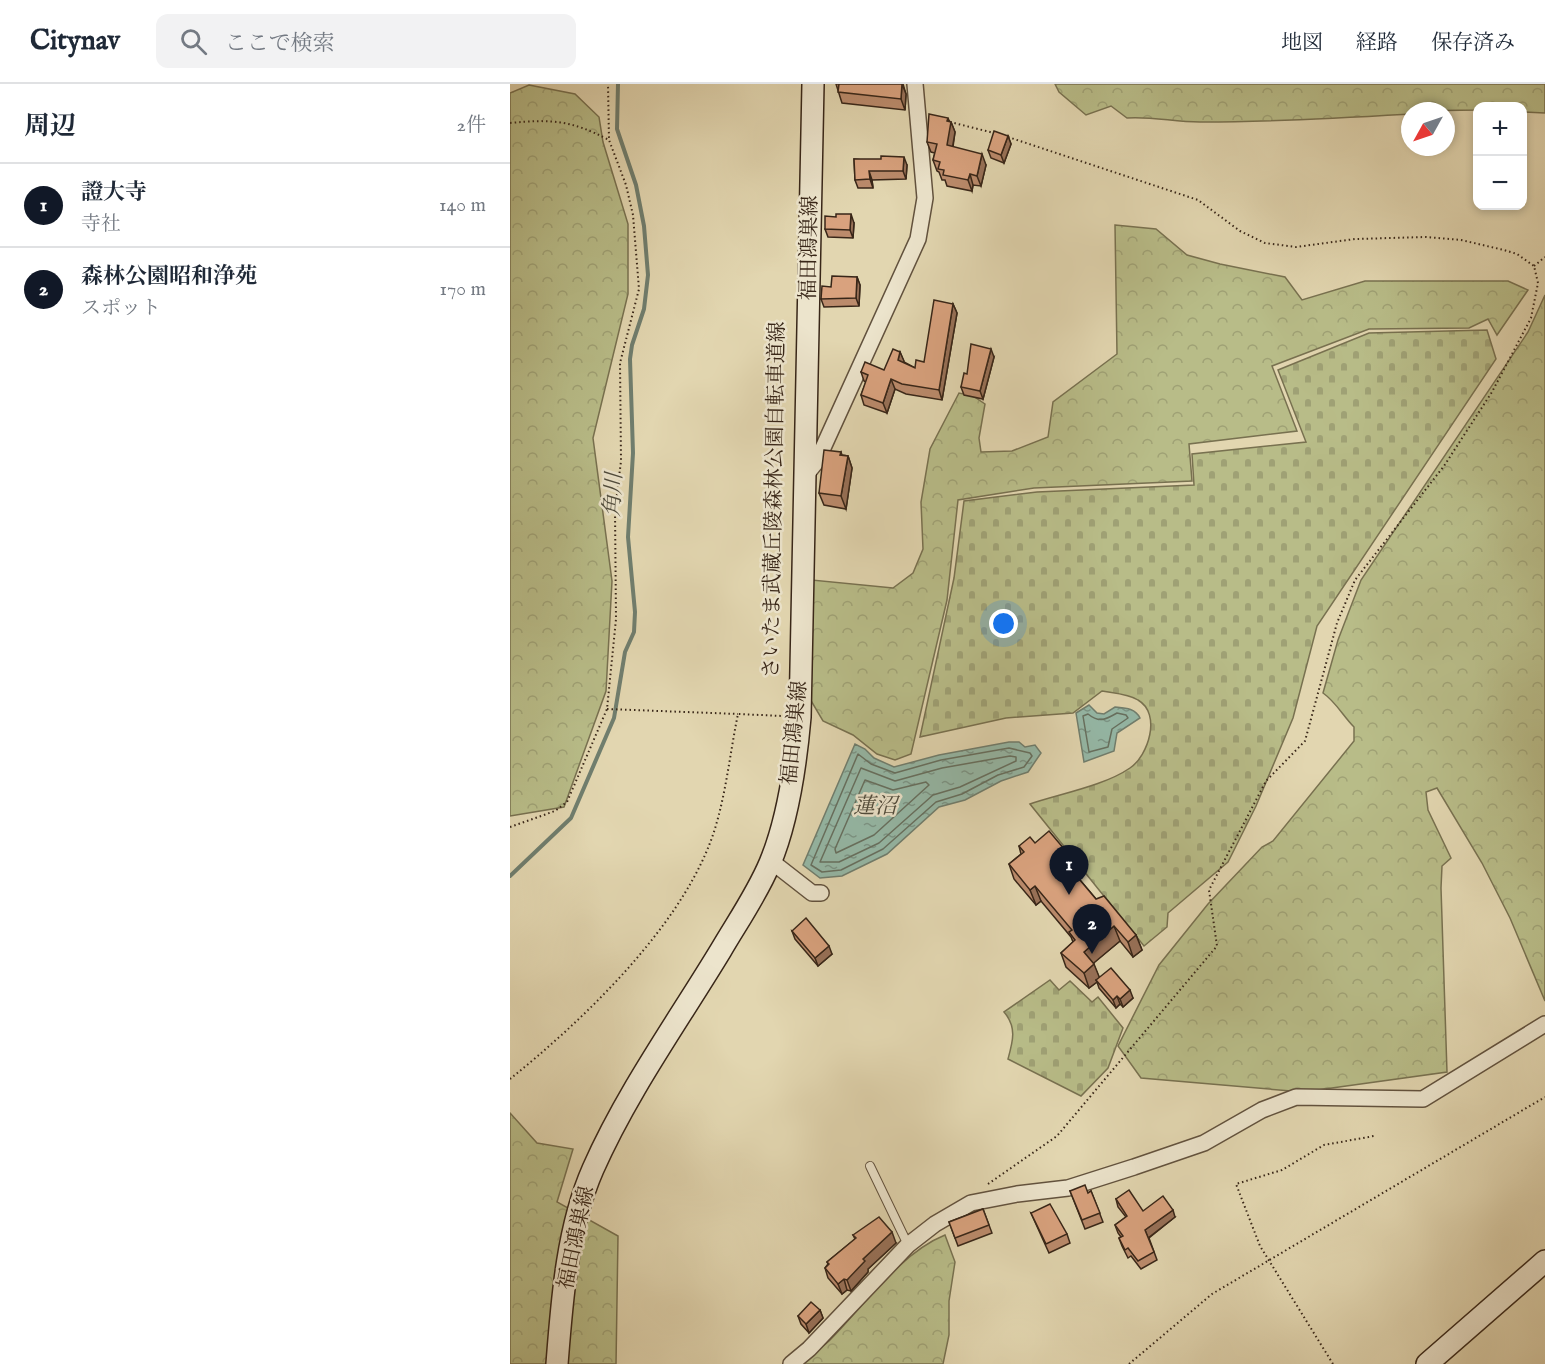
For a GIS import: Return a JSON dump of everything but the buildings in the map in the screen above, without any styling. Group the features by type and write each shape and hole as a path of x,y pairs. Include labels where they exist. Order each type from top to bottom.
{"main road":[{"name":"福田鴻巣線","path":"557,1364 562,1308 579,1208 593,1170 614,1127 751,901 771,861 788,798 801,717 813,84"},
{"path":"1427,1364 1545,1261"}],"street":[{"path":"805,476 817,461 918,239 925,198 915,84"},
{"path":"771,861 812,893 821,893"},
{"path":"791,1364 809,1349 908,1245 935,1224 972,1203 1017,1194 1068,1188 1134,1167 1204,1143 1262,1110 1296,1097 1423,1099 1545,1024"}],"lane":[{"path":"870,1166 908,1245"}],"path":[{"path":"510,827 555,811 567,802 607,709 616,620 615,510 621,461 620,363 639,289 633,215 626,184 609,140 608,84"},
{"path":"918,114 1014,138 1198,200 1240,231 1279,246 1296,247 1355,238 1426,237 1461,240 1517,254 1534,266 1538,283 1531,318 1492,392 1444,466 1355,580 1337,623 1305,741 1266,781 1209,890 1216,946 1057,1136 980,1191 972,1203"},
{"path":"510,123 542,119 563,121 578,124 609,140"},
{"path":"1534,266 1545,257"},
{"path":"607,709 801,717"},
{"path":"510,1079 583,1016 652,938 682,894 703,858 715,827 738,714"},
{"path":"1129,1364 1212,1294 1545,1096"},
{"path":"1333,1364 1260,1246 1236,1184 1282,1170 1324,1146 1374,1136"}],"green space":[{"path":"1055,84 1545,84 1545,113 1527,112 1527,102 1473,102 1473,110 1455,110 1455,102 1401,102 1401,115 1185,122 1127,118 1111,106 1086,115 1059,92"},
{"path":"529,85 575,94 599,117 603,142 628,224 628,294 593,438 612,581 606,691 564,807 510,816 510,93"},
{"path":"1115,225 1156,229 1187,255 1285,277 1302,300 1365,281 1508,281 1528,290 1497,335 1488,319 1469,328 1369,329 1272,366 1297,431 1189,444 1192,481 1034,488 958,500 947,600 911,754 895,760 877,754 853,735 823,721 810,699 812,580 893,588 913,573 923,549 921,502 930,449 959,393 973,396 985,404 979,438 981,452 1012,451 1048,437 1053,402 1117,354"},
{"path":"1545,295 1545,1001 1510,918 1482,863 1437,788 1426,792 1428,810 1451,858 1442,866 1441,888 1447,1072 1303,1092 1141,1078 1118,1046 1159,965 1208,904 1262,847 1273,841 1354,741 1354,727 1323,693 1338,640 1361,580 1528,332"},
{"path":"1487,330 1496,359 1317,626 1293,718 1256,806 1228,862 1168,913 1167,927 1144,946 1030,804 1095,785 1130,768 1142,754 1150,735 1151,725 1145,706 1130,696 1102,691 1073,713 1006,718 920,737 954,578 964,501 1037,492 1194,485 1192,454 1306,442 1278,370 1369,333"},
{"path":"1050,980 1059,990 1070,981 1092,1002 1098,997 1123,1028 1108,1068 1081,1096 1008,1059 1012,1029 1004,1012"},
{"path":"510,1113 537,1143 573,1149 557,1202 618,1236 616,1364 510,1364"},
{"path":"945,1235 955,1262 949,1301 949,1335 943,1364 800,1364 829,1341 897,1267 928,1243"}],"water":[{"path":"1089,705 1097,713 1104,714 1115,707 1129,709 1140,718 1117,733 1114,751 1084,762 1076,713"},
{"name":"蓮沼","path":"1019,742 1025,747 1035,745 1041,753 1028,772 1001,781 965,800 939,807 887,854 842,876 820,878 803,865 855,744 865,749 874,758 894,767 939,755"}],"waterway":[{"name":"角川","path":"510,876 571,818 614,718 625,652 634,632 635,612 628,537 633,453 630,359 632,345 644,309 648,275 644,226 636,185 617,129 618,84"}],"place":[{"name":"證大寺","path":"1069,895"},
{"name":"森林公園昭和浄苑","path":"1092,954"}]}
